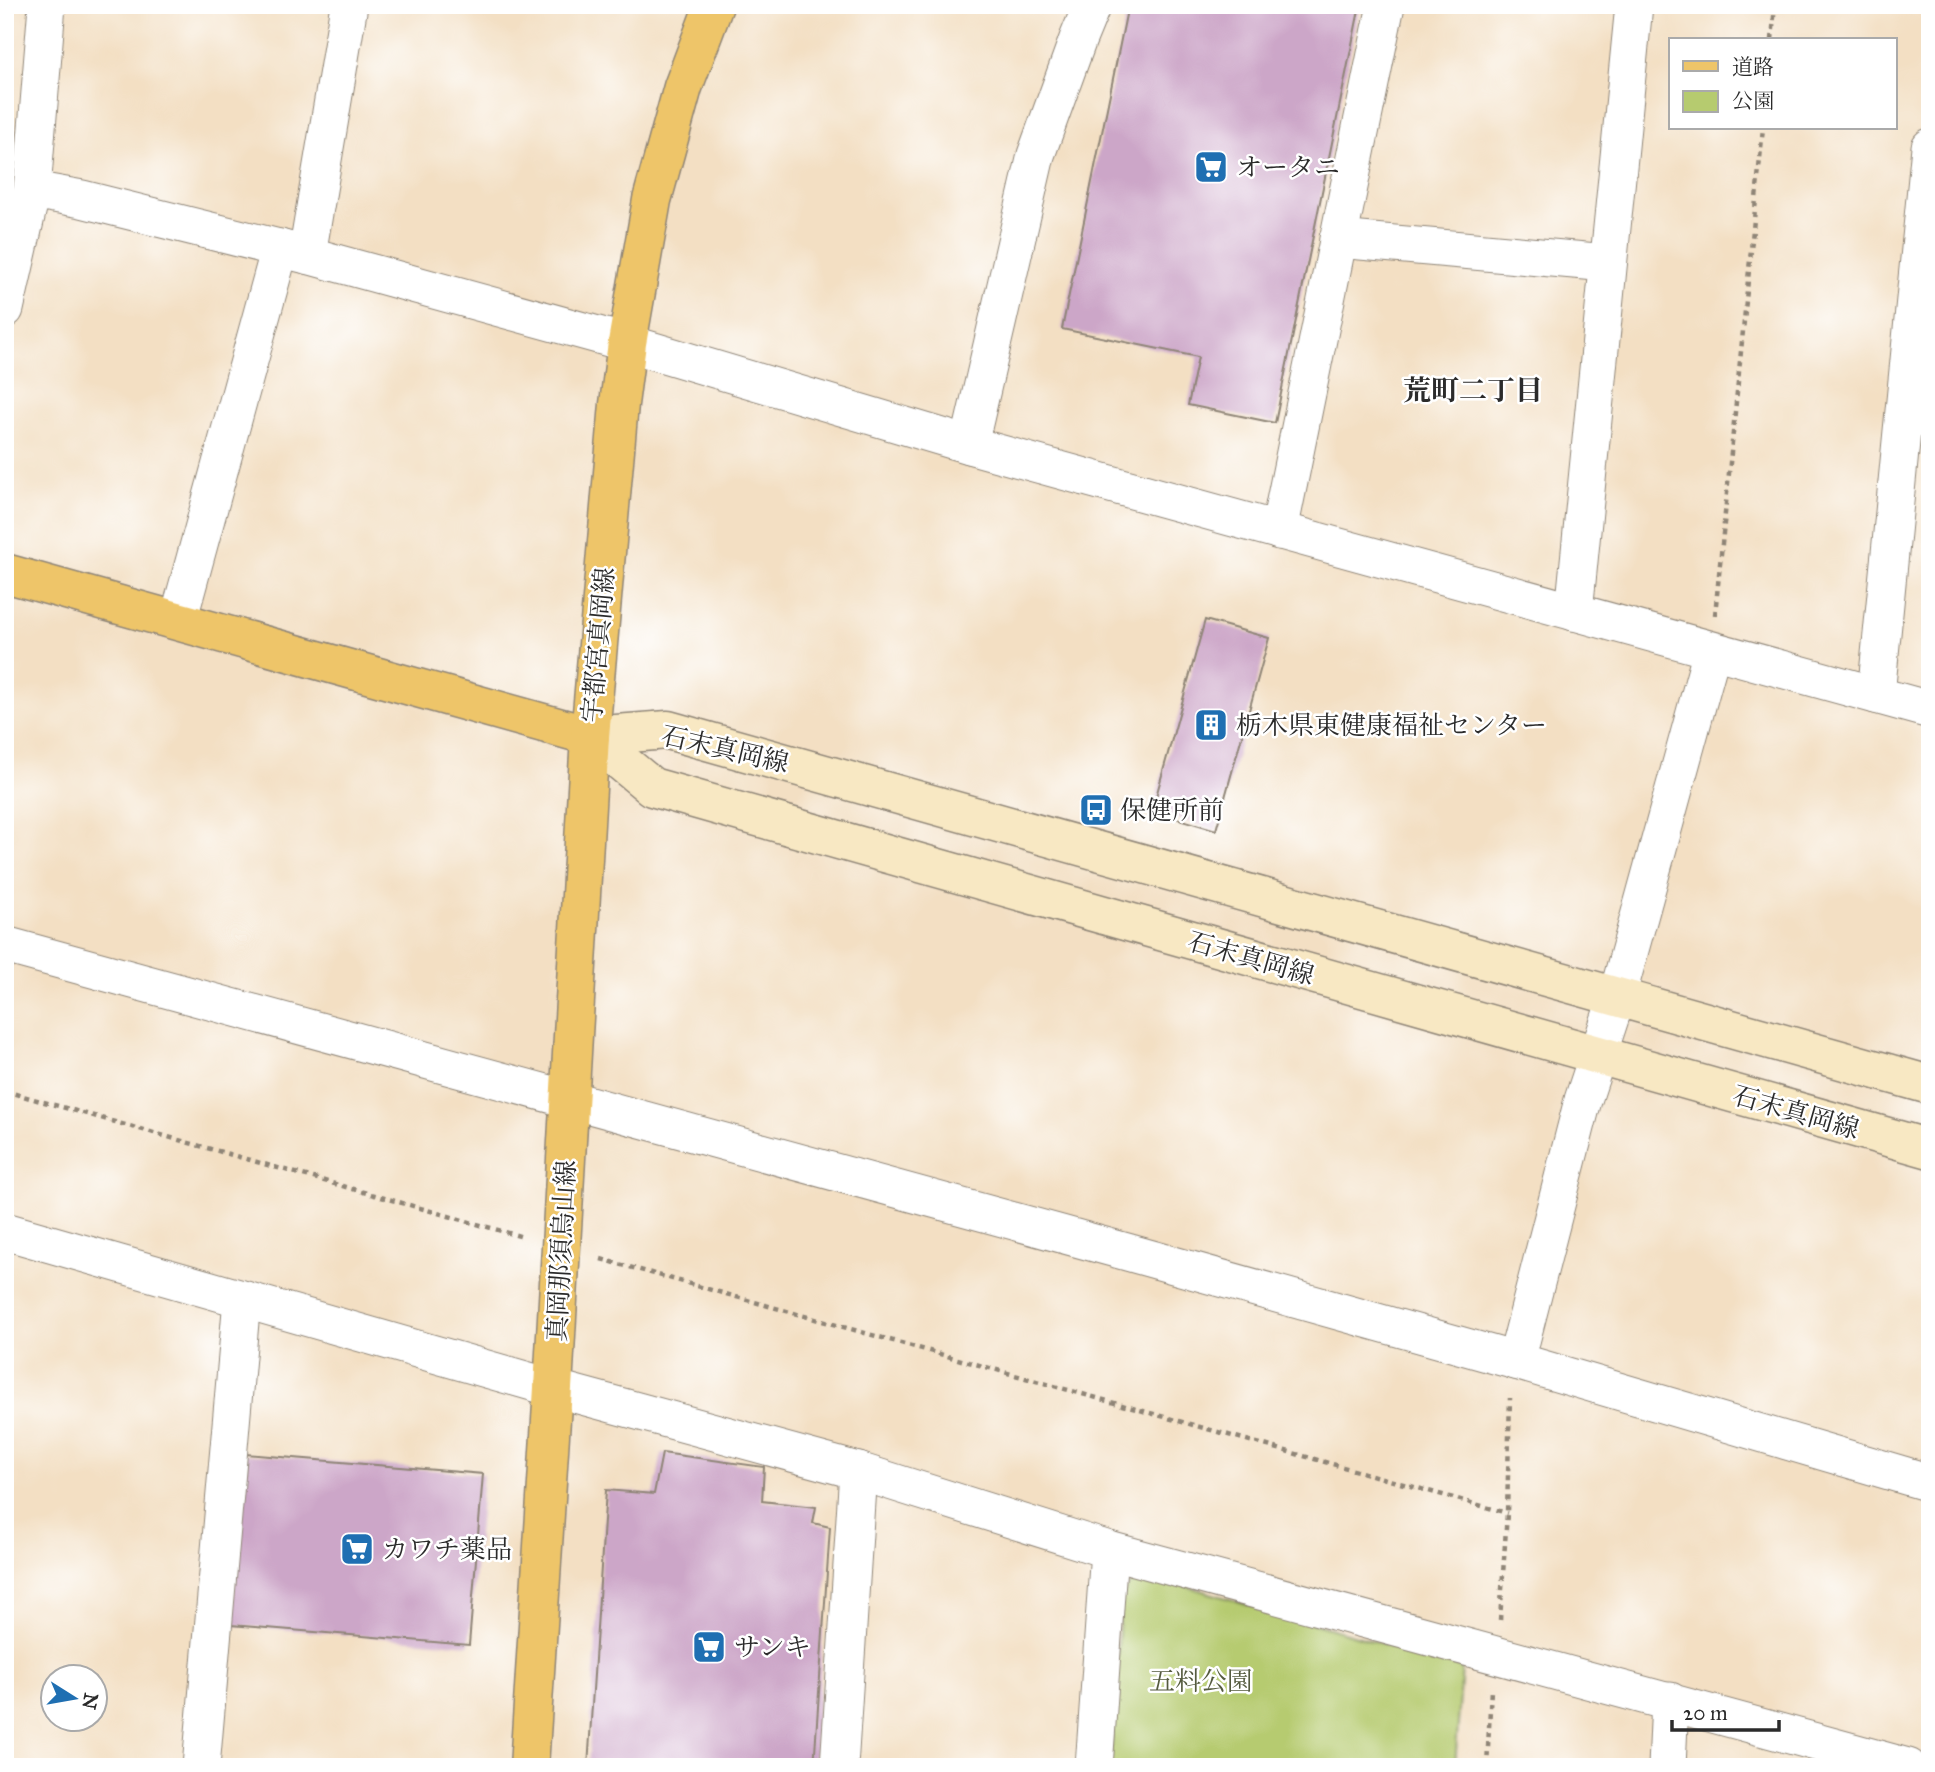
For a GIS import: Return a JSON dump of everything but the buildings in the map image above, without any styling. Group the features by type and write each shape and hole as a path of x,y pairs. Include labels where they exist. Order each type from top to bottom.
{"main road":[{"name":"宇都宮真岡線","path":"5,573 590,736 619,404 627,343 652,200 682,87 715,5"},
{"name":"石末真岡線","path":"590,736 668,730 1930,1085"},
{"name":"石末真岡線","path":"590,736 652,787 1930,1149"},
{"name":"真岡那須烏山線","path":"529,1767 590,736"}],"street":[{"path":"5,309 32,190 47,5"},
{"path":"178,621 294,251 349,5"},
{"path":"969,445 1036,155 1092,5"},
{"path":"1279,531 1386,5"},
{"path":"1574,612 1634,5"},
{"path":"1876,695 1930,147"},
{"path":"32,190 82,199 294,251 627,343 969,445 1930,710"},
{"path":"1338,239 1608,263"},
{"path":"1516,1362 1597,1056 1617,997 1712,651"},
{"path":"5,945 1101,1245 1930,1483"},
{"path":"5,1231 553,1388 858,1471 1109,1550 1908,1767"},
{"path":"201,1767 242,1299"},
{"path":"839,1767 858,1471"},
{"path":"1094,1767 1109,1550"},
{"path":"1667,1767 1670,1701"}],"path":[{"path":"1772,38 1775,5"},
{"path":"1712,651 1763,130"},
{"path":"5,1091 523,1237"},
{"path":"601,1259 1507,1513"},
{"path":"1499,1629 1507,1513 1510,1397"},
{"path":"1488,1767 1491,1685"}],"green space":[{"name":"五料公園","path":"1138,1572 1462,1667 1455,1767 1110,1767 1121,1597"}],"place":[{"name":"オータニ","path":"1211,167"},
{"name":"栃木県東健康福祉センター","path":"1211,725"},
{"name":"保健所前","path":"1096,810"},
{"name":"カワチ薬品","path":"357,1549"},
{"name":"サンキ","path":"709,1647"}],"district":[{"name":"荒町二丁目","path":"1473,390"}]}
